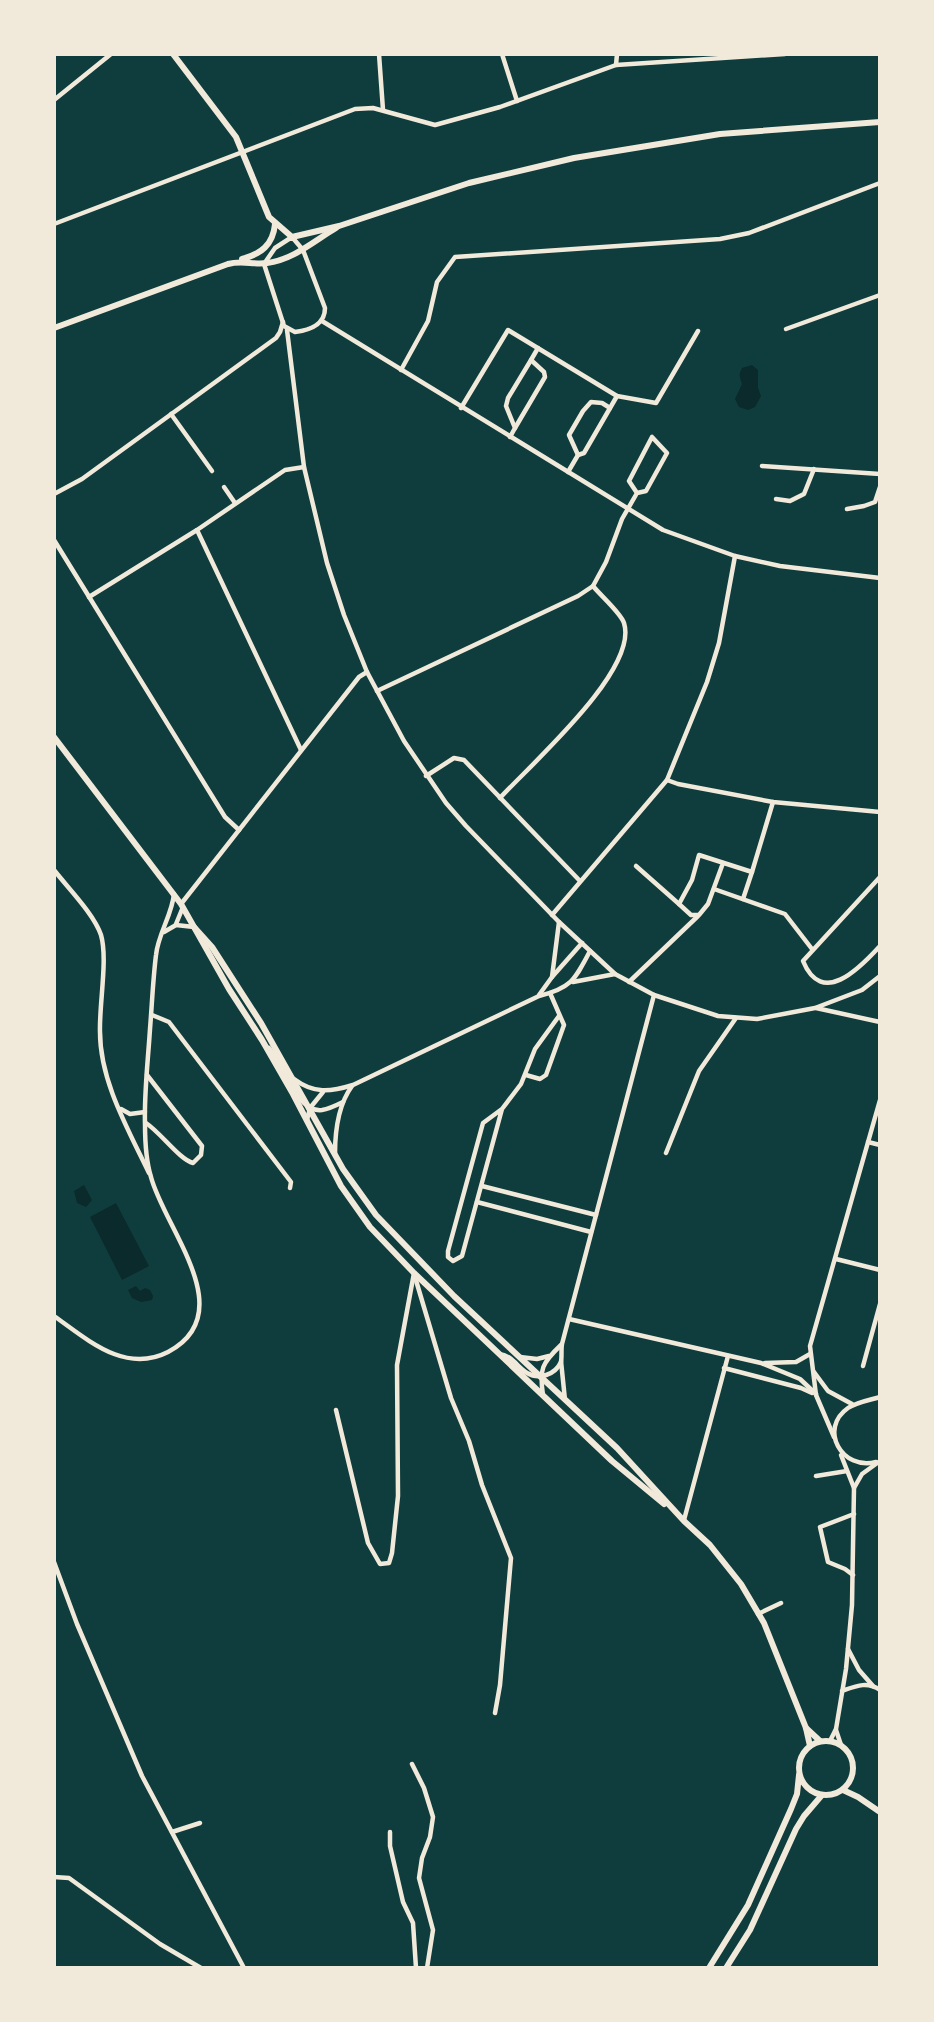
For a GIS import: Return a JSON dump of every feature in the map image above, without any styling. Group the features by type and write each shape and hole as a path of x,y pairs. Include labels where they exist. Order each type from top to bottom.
{"main road":[{"path":"173,54 236,137 269,218 292,237 339,226 455,187 574,158 720,134 880,122"},
{"path":"54,328 237,262 263,250 271,238 275,224"},
{"path":"237,262 256,262 265,267 303,250 339,226"},
{"path":"54,737 182,906 229,989 266,1046 349,1199 370,1227 414,1273 612,1461 675,1511"},
{"path":"194,927 212,947 294,1079 335,1155 360,1194 398,1240 617,1448 684,1521 710,1545 741,1584 758,1614 806,1728 810,1746"},
{"path":"806,1728 820,1741"},
{"path":"709,1968 748,1905 791,1809 797,1794 800,1759 810,1746 820,1741 830,1741 841,1745 847,1751 853,1767 849,1783 843,1790 829,1796 822,1796 807,1789 799,1775"},
{"path":"849,1783 858,1797"},
{"path":"843,1790 880,1812"},
{"path":"726,1968 750,1930 796,1829 822,1796"}],"street":[{"path":"54,100 111,54"},
{"path":"379,54 383,110"},
{"path":"502,54 517,101"},
{"path":"616,65 617,54"},
{"path":"54,224 355,109 373,108 435,125 445,124 616,65 785,54"},
{"path":"401,370 428,321 437,282 453,259 720,239 749,233 880,183"},
{"path":"287,330 303,331 322,321 325,315 322,298 303,250 292,237 275,248 265,267 282,323 287,330 304,467 327,563 367,672 377,691 426,776 466,826 559,922 615,974 654,995 719,1016 757,1019 815,1008 862,990 880,976"},
{"path":"786,329 880,295"},
{"path":"322,321 663,530 736,556 780,566 880,578"},
{"path":"54,494 82,479 276,338 282,323"},
{"path":"461,408 509,330 617,396 656,402 698,331"},
{"path":"515,428 506,406 508,398 538,348"},
{"path":"510,437 545,377 544,372 531,360"},
{"path":"568,472 578,455 584,453 617,396"},
{"path":"578,455 569,435 583,411 591,402 602,403 610,408"},
{"path":"171,414 212,471"},
{"path":"377,691 578,596 593,586 627,509 637,493 646,491 667,453 652,437 629,481 637,493"},
{"path":"762,466 880,474"},
{"path":"89,597 197,530 285,470 304,467"},
{"path":"776,499 790,500 804,494 814,469"},
{"path":"224,487 235,503"},
{"path":"847,509 876,502 880,487"},
{"path":"197,530 301,750"},
{"path":"54,540 225,817 239,830"},
{"path":"552,915 667,780 707,682 719,643 736,556"},
{"path":"500,798 575,722 597,693 622,650 624,621 593,586"},
{"path":"176,925 182,906 239,830 359,677 367,672"},
{"path":"426,776 454,758 464,760 580,881"},
{"path":"667,780 773,802 880,812"},
{"path":"743,899 773,802"},
{"path":"679,904 692,880 699,855 752,872"},
{"path":"629,982 699,915 715,889 723,863"},
{"path":"636,866 691,915 699,915"},
{"path":"54,870 101,934 103,950 100,1035 105,1071 117,1106 192,1267 200,1294 199,1308 190,1331 171,1351 157,1357 131,1359 103,1350 54,1316"},
{"path":"880,877 803,961 805,967 817,979 827,982 844,979 880,946"},
{"path":"715,889 785,914 812,949"},
{"path":"150,1177 145,1123 146,1074 156,953 174,894"},
{"path":"552,977 559,922"},
{"path":"162,935 168,928 176,925 194,927"},
{"path":"539,996 582,943"},
{"path":"572,982 590,951"},
{"path":"294,1079 311,1089 324,1091 353,1085 572,982 615,974"},
{"path":"526,1075 540,1079 546,1075 564,1025 550,993"},
{"path":"566,1401 561,1361 562,1344 654,995"},
{"path":"815,1008 880,1023"},
{"path":"152,1015 169,1022 291,1182 290,1188"},
{"path":"502,1108 462,1256 453,1261 448,1257 448,1251 483,1123 502,1108 526,1075 535,1049 558,1016"},
{"path":"666,1153 699,1071 736,1018"},
{"path":"266,1046 275,1055 303,1105 325,1110 343,1102"},
{"path":"145,1123 158,1131 186,1161 196,1162 201,1155 202,1146 146,1074"},
{"path":"335,1155 336,1128 343,1102 353,1085"},
{"path":"307,1121 310,1108 324,1091"},
{"path":"830,1741 836,1729 848,1649 853,1574 854,1488 816,1395 810,1346 880,1100"},
{"path":"117,1106 130,1114 145,1112"},
{"path":"868,1142 880,1145"},
{"path":"482,1186 596,1215"},
{"path":"477,1202 591,1232"},
{"path":"836,1259 880,1270"},
{"path":"336,1409 368,1543 380,1564 389,1563 398,1496 397,1365 414,1273"},
{"path":"414,1273 452,1398 511,1558 495,1713"},
{"path":"863,1366 880,1304"},
{"path":"569,1319 761,1363 800,1379 816,1395"},
{"path":"542,1395 541,1368 562,1344"},
{"path":"499,1354 507,1355 529,1374 540,1377 550,1374 561,1361"},
{"path":"761,1363 796,1362 810,1354"},
{"path":"520,1357 537,1359 549,1356"},
{"path":"684,1521 727,1356"},
{"path":"724,1368 802,1388 816,1395"},
{"path":"811,1368 828,1391 852,1405"},
{"path":"834,1437 837,1420 846,1409 880,1397"},
{"path":"838,1448 843,1455 857,1463 880,1461"},
{"path":"854,1488 862,1474 880,1461"},
{"path":"816,1476 847,1471"},
{"path":"853,1574 828,1562 820,1527 855,1513"},
{"path":"54,1562 77,1624 142,1776 244,1968"},
{"path":"758,1614 781,1603"},
{"path":"848,1649 859,1670 877,1687"},
{"path":"842,1691 860,1684 877,1687"},
{"path":"836,1729 841,1745"},
{"path":"412,1763 433,1816 419,1878 433,1930 427,1968"},
{"path":"172,1832 200,1824"},
{"path":"390,1832 390,1846 403,1902 412,1923 416,1968"},
{"path":"54,1877 69,1878 160,1944 201,1968"}],"water":[{"path":"752,365 758,370 761,396 755,407 748,410 739,407 735,399 742,384 742,368"},
{"path":"84,1185 92,1200 86,1207 77,1203 74,1191"},
{"path":"116,1203 149,1266 122,1280 90,1217"},
{"path":"136,1286 140,1291 145,1288 150,1290 152,1300 141,1302 132,1298 128,1290"}]}
